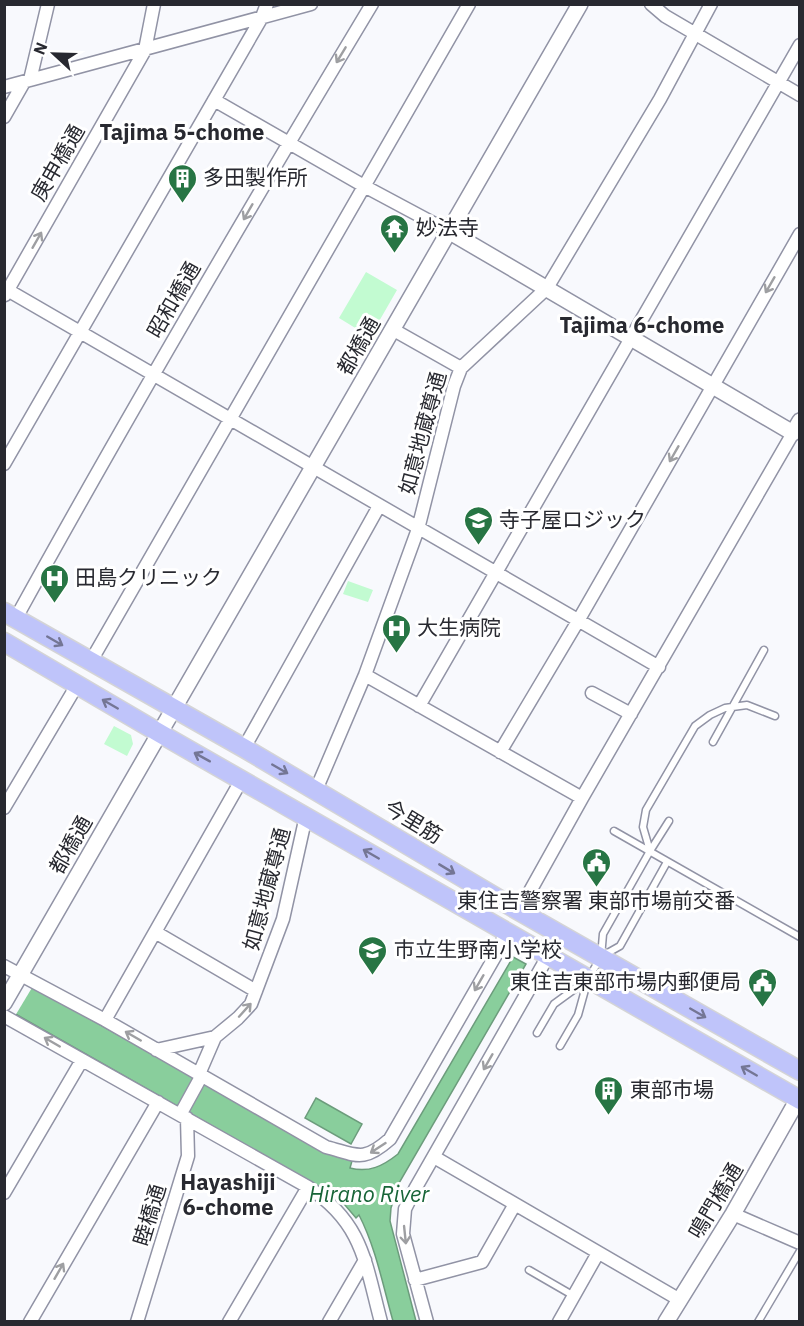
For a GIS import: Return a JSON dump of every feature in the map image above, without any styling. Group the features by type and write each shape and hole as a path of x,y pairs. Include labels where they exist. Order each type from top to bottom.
{"main road":[{"name":"今里筋","path":"10,615 244,748 522,913 800,1071"},
{"path":"4,642 799,1099"}],"street":[{"path":"4,117 27,81 48,4"},
{"name":"庚申橋通","path":"6,292 145,50 154,4"},
{"path":"4,464 262,17 267,4"},
{"path":"4,87 312,4"},
{"name":"昭和橋通","path":"10,615 372,4"},
{"path":"91,661 469,4"},
{"name":"都橋通","path":"4,1003 580,4"},
{"path":"651,4 665,16 800,95"},
{"name":"如意地蔵尊通","path":"316,790 365,675 418,529 454,386 461,368 547,288 660,99 711,4"},
{"path":"419,705 800,45"},
{"path":"214,100 364,186 450,232 713,386 796,427 582,798 522,913"},
{"path":"500,752 578,621 800,234"},
{"path":"6,292 154,374 659,667"},
{"path":"392,329 461,368"},
{"path":"244,748 379,506"},
{"path":"365,675 582,798"},
{"path":"4,808 77,685"},
{"path":"592,693 631,714"},
{"path":"105,1020 242,779"},
{"name":"如意地蔵尊通","path":"156,1050 215,1037 247,1010 283,918 306,816"},
{"path":"155,932 256,991"},
{"path":"4,966 105,1020 326,1147 343,1154 360,1156 374,1151 390,1139 509,933"},
{"path":"427,1322 403,1234 405,1209 546,955"},
{"path":"4,1016 158,1102 184,1114 308,1187 329,1202 349,1223 365,1260 381,1322"},
{"path":"184,1114 215,1037"},
{"path":"4,1193 82,1060"},
{"name":"鳴門橋通","path":"668,1321 734,1214 799,1099"},
{"path":"30,1322 158,1102"},
{"name":"睦橋通","path":"137,1322 188,1156 184,1114"},
{"path":"434,1157 680,1299"},
{"path":"229,1322 308,1187"},
{"path":"415,1280 482,1262 515,1204"},
{"path":"734,1214 800,1243"},
{"path":"559,1322 598,1253"},
{"path":"329,1322 365,1260"}],"lane":[{"path":"713,742 764,650"},
{"path":"650,851 643,827 646,810 695,726 725,708 747,705 775,716"},
{"path":"560,1046 578,1015 588,979 601,957 603,934 669,821"},
{"path":"614,831 800,937"},
{"path":"601,957 620,946 667,862"},
{"path":"537,1033 554,1004 588,979"},
{"path":"758,1322 800,1251"},
{"path":"529,1270 574,1296"}],"shaded area":[{"path":"366,272 397,290 370,337 339,318"},
{"path":"348,581 373,590 368,602 343,594"},
{"path":"114,726 131,735 133,744 127,756 104,744"}],"water":[{"name":"Hirano River","path":"513,957 526,964 399,1183 391,1208 390,1221 416,1321 393,1321 375,1254 365,1228 359,1215 356,1218 339,1198 5,1008 5,971 325,1152 352,1161 350,1168 363,1170 381,1165 398,1154"},
{"path":"316,1098 362,1124 351,1144 305,1118"}],"pier":[{"path":"4,971 33,986 15,1016 5,1011"}],"place":[{"name":"多田製作所","path":"182,204"},
{"name":"妙法寺","path":"395,254"},
{"name":"寺子屋ロジック","path":"478,546"},
{"name":"田島クリニック","path":"54,604"},
{"name":"大生病院","path":"396,654"},
{"name":"東住吉警察署 東部市場前交番","path":"596,888"},
{"name":"市立生野南小学校","path":"373,976"},
{"name":"東住吉東部市場内郵便局","path":"762,1008"},
{"name":"東部市場","path":"609,1116"}],"district":[{"name":"Tajima 5-chome","path":"182,132"},
{"name":"Tajima 6-chome","path":"642,325"},
{"name":"Hayashiji 6-chome","path":"228,1194"}]}
